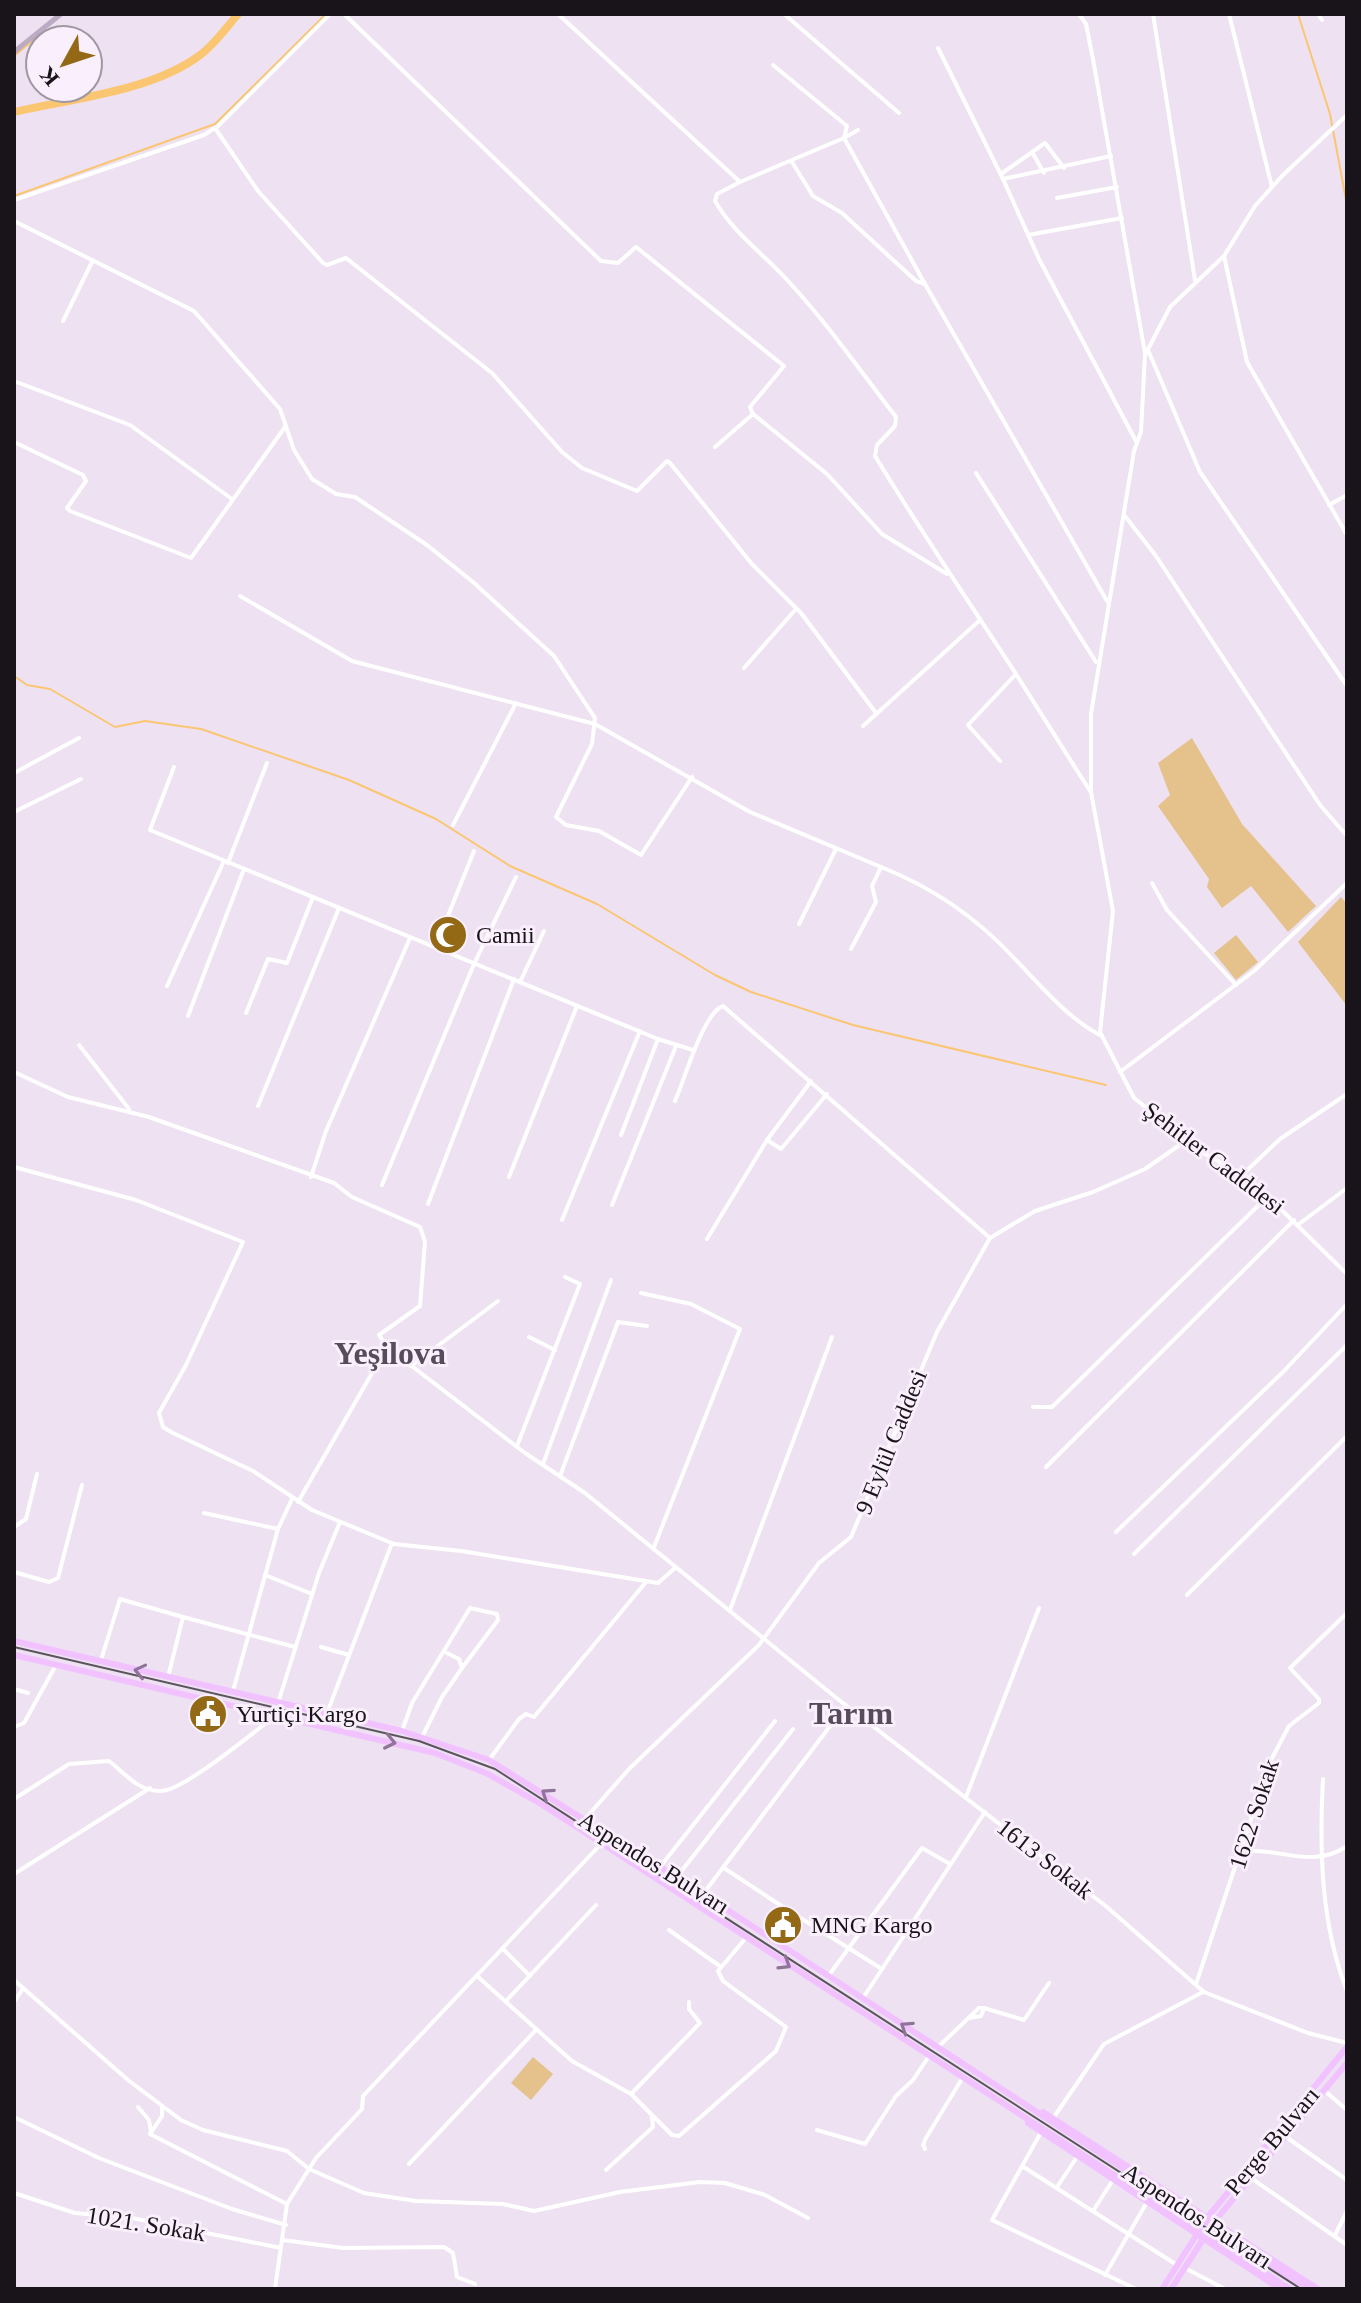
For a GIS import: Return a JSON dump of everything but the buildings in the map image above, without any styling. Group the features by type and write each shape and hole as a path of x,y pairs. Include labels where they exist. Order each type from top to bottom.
{"main road":[{"name":"Aspendos Bulvarı","path":"14,1641 402,1731 489,1760 765,1934 1308,2289"},
{"name":"Aspendos Bulvarı","path":"14,1655 406,1745 459,1762 514,1787 1124,2181 1280,2286 1290,2289"},
{"name":"Perge Bulvarı","path":"1181,2267 1211,2219 1346,2044"},
{"name":"Perge Bulvarı","path":"1211,2219 1251,2178 1347,2063"},
{"path":"1018,2100 1054,2117 1318,2289"},
{"path":"1014,2110 1040,2134 1280,2286"},
{"path":"1187,2228 1197,2225 1200,2214 1197,2210"},
{"path":"1214,2245 1213,2235 1221,2228 1226,2229"},
{"path":"1162,2289 1181,2267"},
{"path":"1171,2289 1181,2267"}],"street":[{"path":"14,52 61,14"},
{"path":"14,200 215,128 330,14"},
{"path":"344,14 601,261 618,263 636,247 784,366 750,407 753,414 827,474 882,534 950,576"},
{"path":"558,14 740,182"},
{"path":"784,14 899,113"},
{"path":"1079,14 1086,24 1147,353 1200,472 1347,686"},
{"path":"1153,14 1180,203 1196,282"},
{"path":"1229,14 1272,187"},
{"path":"1318,14 1322,20"},
{"path":"938,48 1028,235 1137,443"},
{"path":"773,65 847,126 844,138 1109,603"},
{"path":"1102,1036 1100,1020 1110,967 1113,911 1091,792 1091,714 1097,664 1141,432 1147,353 1170,307 1224,256 1255,206 1272,187 1333,125 1347,115"},
{"path":"215,128 258,191 323,263 327,265 346,258 430,323 492,373 562,452 582,468 637,491 667,461 670,463 752,564 796,609 876,713"},
{"path":"858,130 792,162 740,182 721,192 715,201 743,239 789,281 896,417 895,426 877,445 875,456 1091,792"},
{"path":"1002,177 1045,143 1064,168"},
{"path":"1032,152 1044,173"},
{"path":"1002,177 1044,173 1111,156"},
{"path":"792,162 813,196 842,213 916,281 925,284"},
{"path":"1057,198 1117,187"},
{"path":"1028,235 1122,218"},
{"path":"14,221 194,311 264,387 280,409 285,427 312,479 336,494 355,497 427,545 493,599 554,656 588,704 595,724 587,756 556,817 560,822 599,831 641,855 692,777"},
{"path":"1224,256 1247,362 1347,535"},
{"path":"63,321 92,262"},
{"path":"14,381 130,425 232,499"},
{"path":"715,447 753,414"},
{"path":"14,442 83,475 86,481 67,508 70,511 191,558 285,427"},
{"path":"976,473 1097,664"},
{"path":"1329,505 1347,495"},
{"path":"1125,516 1156,556 1320,805 1347,836"},
{"path":"240,596 352,661 595,724 750,812 907,877 963,911 1052,996 1102,1036"},
{"path":"744,668 796,609"},
{"path":"863,726 980,620"},
{"path":"1000,761 968,725 1016,674"},
{"path":"453,825 516,703"},
{"path":"14,773 79,738"},
{"path":"167,986 226,862 267,763"},
{"path":"174,767 150,830 658,1039 693,1050"},
{"path":"14,812 81,779"},
{"path":"799,924 836,849"},
{"path":"435,948 474,851"},
{"path":"851,949 876,902 872,886 881,867"},
{"path":"188,1016 244,869"},
{"path":"382,1185 474,964 516,877"},
{"path":"1152,883 1167,910 1236,985"},
{"path":"1120,1072 1236,985 1347,883"},
{"path":"246,1013 268,959 287,963 313,897"},
{"path":"258,1106 339,908"},
{"path":"428,1204 517,981 544,931"},
{"path":"311,1177 326,1131 410,938"},
{"path":"509,1177 577,1006"},
{"path":"675,1101 693,1062 693,1050 712,1013 723,1006 990,1238"},
{"path":"562,1220 640,1031"},
{"name":"Şehitler Cadddesi","path":"1102,1036 1134,1098 1175,1130 1184,1142 1268,1196 1347,1274"},
{"path":"621,1135 658,1039"},
{"path":"79,1045 131,1111"},
{"path":"612,1205 676,1046"},
{"path":"14,1072 68,1097 131,1111 340,1186 352,1197 423,1229 420,1306 379,1335 387,1347 278,1529 233,1692"},
{"path":"707,1239 767,1140 811,1081"},
{"path":"767,1140 781,1149 827,1094"},
{"path":"1241,1176 1280,1139 1347,1094"},
{"name":"9 Eylül Caddesi","path":"584,1820 629,1769 763,1640 819,1563 851,1537 937,1332 990,1238 1035,1211 1093,1192 1145,1169 1184,1142"},
{"path":"14,1167 136,1200 243,1242 186,1365 166,1399 159,1420 196,1447 253,1471 295,1500 392,1543 605,1573 646,1582 658,1583 676,1567"},
{"path":"1046,1467 1296,1222 1347,1188"},
{"path":"1033,1407 1052,1407 1268,1196"},
{"path":"517,1446 580,1284 565,1277"},
{"path":"543,1464 611,1280"},
{"path":"641,1293 691,1304 740,1329 654,1548"},
{"path":"411,1366 498,1301"},
{"path":"1116,1532 1283,1372 1347,1304"},
{"path":"560,1476 618,1322 647,1326"},
{"path":"529,1337 555,1350"},
{"path":"730,1610 832,1337"},
{"path":"1134,1554 1347,1345"},
{"name":"1613 Sokak","path":"387,1347 654,1548 763,1640 1107,1907 1204,1992 1308,2033 1346,2044"},
{"path":"1187,1595 1347,1436"},
{"path":"14,1527 26,1519 37,1474"},
{"path":"14,1572 49,1582 58,1578 82,1485"},
{"path":"204,1513 278,1529"},
{"path":"278,1703 312,1594 340,1522"},
{"path":"327,1714 392,1543"},
{"path":"265,1575 312,1594"},
{"path":"489,1760 519,1719 526,1714 534,1717 646,1582"},
{"path":"101,1662 120,1599 295,1647"},
{"path":"402,1731 412,1703 470,1608 497,1614 498,1620 442,1697 422,1737"},
{"path":"966,1797 1039,1608"},
{"name":"1622 Sokak","path":"1196,1984 1242,1851 1254,1803 1282,1735 1296,1718 1319,1703 1319,1699 1290,1668 1347,1613"},
{"path":"168,1677 183,1617"},
{"path":"321,1647 349,1655"},
{"path":"445,1652 459,1659 462,1668"},
{"path":"14,1727 24,1723 56,1665"},
{"path":"14,1689 28,1693"},
{"path":"703,1894 846,1705"},
{"path":"14,1799 78,1761 109,1761 121,1775 150,1788 168,1790 188,1780 275,1716"},
{"path":"659,1868 775,1721"},
{"path":"676,1878 793,1729"},
{"path":"1323,1779 1321,1857 1328,1927 1347,1991"},
{"path":"14,1874 150,1788"},
{"path":"862,2000 985,1812"},
{"path":"275,2289 287,2204 309,2169 362,2109 363,2096 600,1845"},
{"path":"1242,1851 1321,1857 1347,1846"},
{"path":"827,1977 922,1848 950,1864"},
{"path":"724,1868 882,1969"},
{"path":"506,2001 596,1905"},
{"path":"765,1934 783,1907"},
{"path":"669,1930 721,1967"},
{"path":"477,1976 572,2061 631,2094 672,2135 679,2136 776,2051 786,2027 723,1981 718,1971 745,1939"},
{"path":"503,1949 530,1976"},
{"path":"14,1980 22,1990 181,2120 203,2130 287,2151 309,2169 373,2196 503,2204 534,2211 632,2190 700,2182 732,2183 765,2195 808,2218"},
{"path":"937,2048 969,2018 981,2016 984,2008 1024,2020 1049,1983"},
{"path":"14,2002 22,1990"},
{"path":"1054,2117 1104,2044 1204,1992"},
{"path":"631,2094 700,2023 689,2009 689,2002"},
{"path":"409,2164 536,2030"},
{"path":"817,2130 865,2144 896,2096 913,2080 929,2056"},
{"path":"925,2149 926,2138 963,2077"},
{"path":"1325,2091 1347,2110"},
{"path":"150,2134 162,2116 162,2105"},
{"path":"138,2107 149,2120 150,2134"},
{"path":"606,2170 653,2127 652,2115"},
{"path":"14,2117 99,2158 232,2209 286,2225"},
{"path":"150,2134 287,2204"},
{"path":"1040,2134 992,2220 1136,2289"},
{"path":"1286,2137 1347,2180"},
{"path":"1057,2187 1077,2157"},
{"path":"1022,2166 1181,2267 1225,2289"},
{"path":"1251,2178 1347,2245"},
{"path":"1093,2211 1113,2180"},
{"name":"1021. Sokak","path":"14,2193 75,2213 132,2218 281,2248"},
{"path":"1105,2275 1147,2202"},
{"path":"1335,2235 1347,2211"},
{"path":"283,2240 343,2248 444,2247 453,2253 457,2277 475,2284"}],"shaded area":[{"path":"1192,738 1242,824 1316,906 1288,932 1251,886 1222,908 1207,887 1209,879 1158,806 1170,795 1158,763"},
{"path":"1341,897 1347,904 1347,1006 1298,942"},
{"path":"1236,935 1258,962 1236,980 1214,953"},
{"path":"533,2057 553,2074 531,2100 511,2083"}],"waterway":[{"path":"14,112 110,92 159,77 205,51 238,14"},
{"path":"14,196 215,124 326,14"},
{"path":"1298,14 1330,114 1347,205"},
{"path":"14,56 24,48"},
{"path":"14,676 27,685 50,689 115,727 145,721 201,729 349,780 436,819 510,866 597,904 715,975 751,992 853,1025 1106,1085"}],"tram line":[{"path":"14,1647 419,1741 495,1769 1301,2289"}],"place":[{"name":"Camii","path":"448,935"},
{"name":"Yurtiçi Kargo","path":"208,1714"},
{"name":"MNG Kargo","path":"783,1925"}],"district":[{"name":"Yeşilova","path":"390,1353"},
{"name":"Tarım","path":"851,1713"}]}
